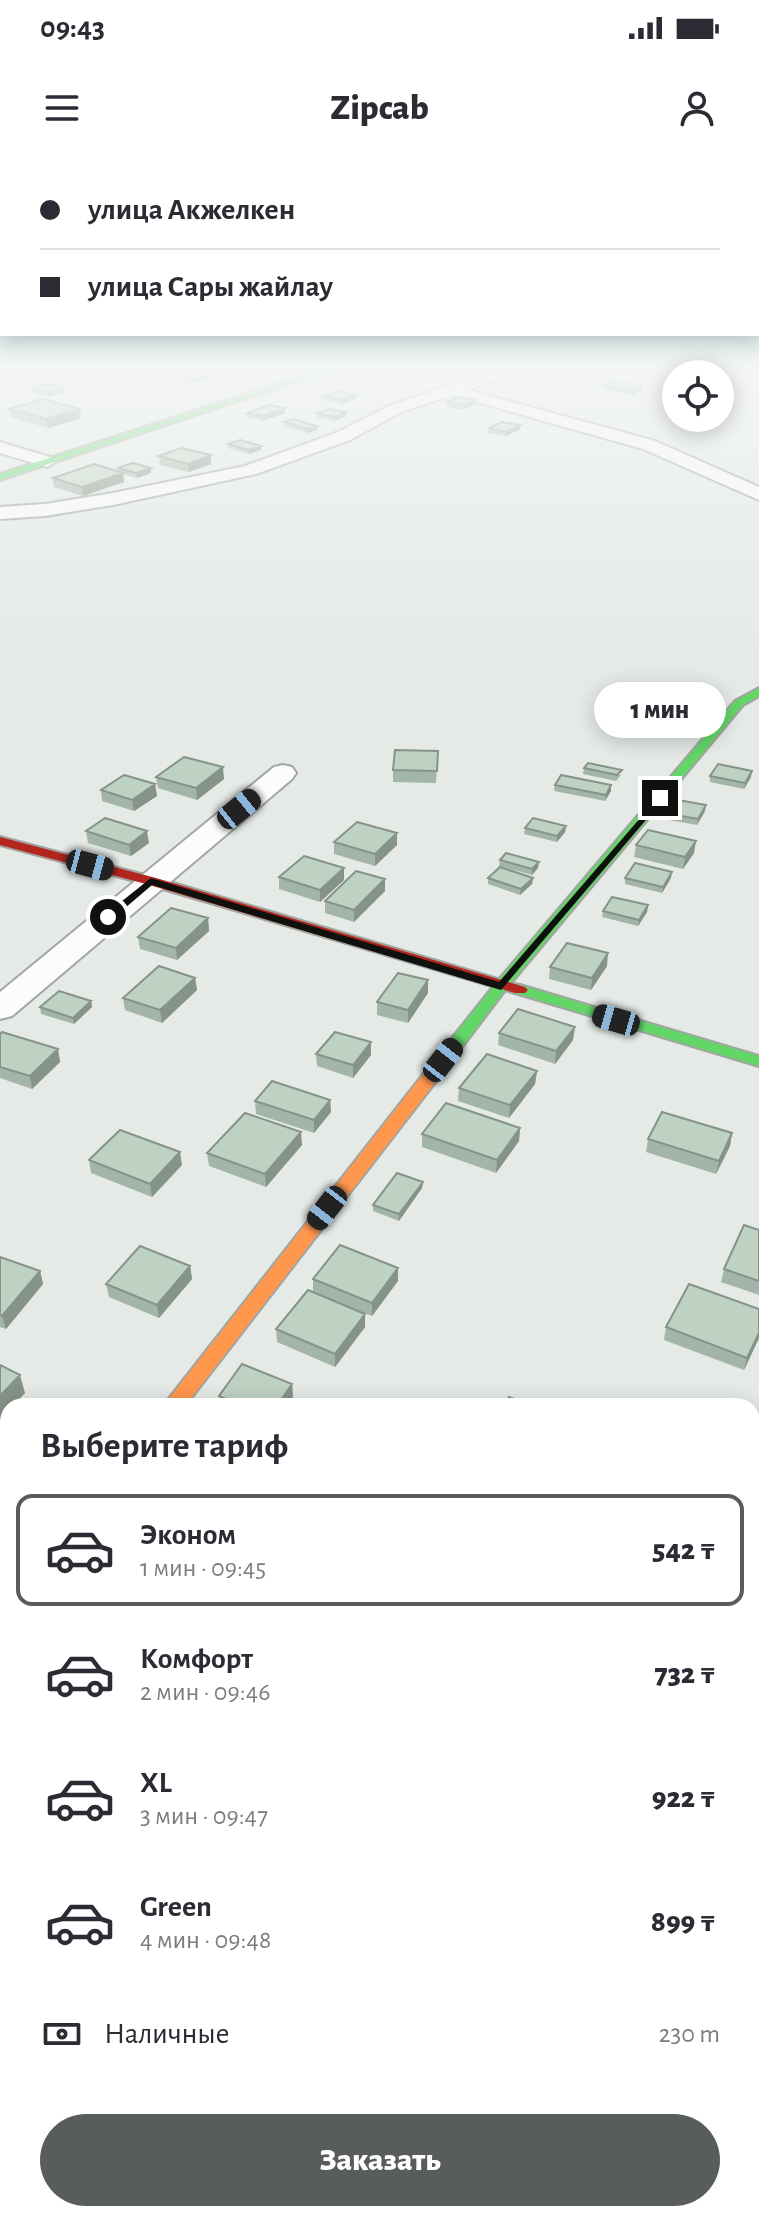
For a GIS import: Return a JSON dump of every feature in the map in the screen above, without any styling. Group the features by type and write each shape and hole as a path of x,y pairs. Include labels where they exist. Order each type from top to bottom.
{"street":[{"path":"0,477 46,462"},
{"path":"0,513 45,510 113,499 250,470 271,462"},
{"path":"688,462 759,494"},
{"path":"179,1398 501,986 739,703 759,691"},
{"path":"0,1009 283,773"},
{"path":"0,841 151,881 759,1061"}],"building":[{"path":"133,463 151,468 136,473 118,468"},
{"path":"94,464 123,473 82,487 53,478"},
{"path":"395,750 438,751 437,771 393,770"},
{"path":"184,757 223,767 196,788 156,777"},
{"path":"588,763 622,770 617,775 584,768"},
{"path":"718,764 752,771 745,783 710,776"},
{"path":"124,775 155,784 132,800 101,790"},
{"path":"561,775 611,785 606,795 555,785"},
{"path":"678,800 706,805 698,819 670,814"},
{"path":"105,818 147,831 129,845 86,831"},
{"path":"533,818 566,826 557,836 525,828"},
{"path":"357,822 397,833 375,854 334,842"},
{"path":"648,830 696,841 685,857 636,845"},
{"path":"506,853 539,862 532,869 500,860"},
{"path":"304,856 344,868 320,890 279,877"},
{"path":"635,863 672,872 663,887 625,878"},
{"path":"500,867 533,878 521,889 488,878"},
{"path":"356,871 385,879 354,910 325,901"},
{"path":"612,897 648,905 639,920 603,911"},
{"path":"171,908 208,918 176,948 138,937"},
{"path":"567,943 608,953 592,978 550,967"},
{"path":"159,966 195,978 160,1010 123,998"},
{"path":"398,973 428,980 408,1010 377,1002"},
{"path":"59,991 91,1001 73,1018 40,1007"},
{"path":"518,1009 575,1027 556,1051 499,1033"},
{"path":"2,1032 58,1049 30,1076 0,1067"},
{"path":"335,1032 371,1042 353,1065 316,1054"},
{"path":"487,1054 537,1071 510,1105 459,1088"},
{"path":"272,1081 330,1100 314,1120 255,1101"},
{"path":"446,1103 520,1128 497,1160 422,1134"},
{"path":"662,1112 732,1133 719,1161 648,1139"},
{"path":"245,1113 301,1132 265,1174 207,1153"},
{"path":"120,1130 180,1152 150,1184 89,1160"},
{"path":"397,1173 423,1182 399,1214 373,1205"},
{"path":"744,1225 759,1230 759,1281 724,1269"},
{"path":"340,1245 398,1268 372,1303 313,1279"},
{"path":"140,1246 190,1266 157,1305 106,1284"},
{"path":"0,1257 40,1271 2,1316 0,1315"},
{"path":"689,1284 759,1309 759,1333 747,1358 666,1327"},
{"path":"308,1290 365,1314 335,1354 276,1329"},
{"path":"242,1364 292,1384 282,1398 219,1396"},
{"path":"0,1365 20,1375 0,1396"}],"traffic: fast":[{"path":"0,477 45,462"},
{"path":"431,1076 501,986 739,703 759,691"},
{"path":"520,990 759,1061"}],"traffic: slow":[{"path":"179,1398 431,1076"}],"traffic: jam":[{"path":"0,841 151,881 520,990"}],"route":[{"path":"108,917 151,881 501,986 660,798"}]}
